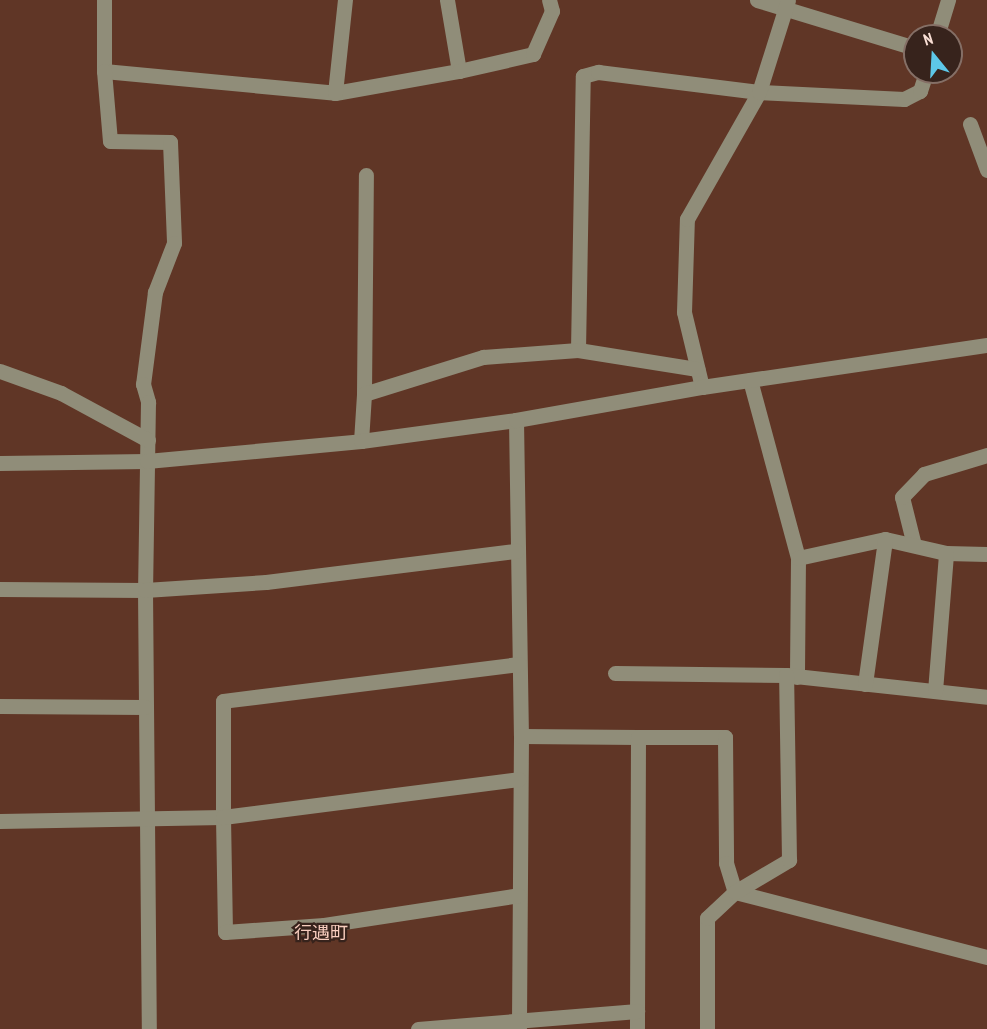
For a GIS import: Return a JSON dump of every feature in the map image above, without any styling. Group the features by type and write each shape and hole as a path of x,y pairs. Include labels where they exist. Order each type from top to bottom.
{"street":[{"path":"104,0 104,71 110,141 170,142 174,243 155,292 144,373 148,440 145,706 149,1029"},
{"path":"334,93 345,0"},
{"path":"447,0 459,71"},
{"path":"104,71 334,93 459,71 533,54 552,11 549,0"},
{"path":"757,0 787,4 903,44"},
{"path":"941,24 948,0"},
{"path":"702,387 684,312 687,219 759,92 787,4"},
{"path":"578,350 583,76 598,72 759,92 904,99 920,91 922,84"},
{"path":"970,124 987,170"},
{"path":"361,441 364,394 366,175"},
{"path":"0,463 147,461 361,441 516,420 702,387 987,345"},
{"path":"364,394 483,357 578,350 698,369"},
{"path":"0,371 61,393 148,440"},
{"path":"707,1029 707,918 735,892 789,860 792,676 798,558 750,380"},
{"path":"516,420 516,551 521,736 519,1024"},
{"path":"914,546 902,497 924,474 987,455"},
{"path":"798,558 885,539 946,553 987,554"},
{"path":"865,684 885,539"},
{"path":"0,589 145,590 266,582 516,551"},
{"path":"935,691 946,553"},
{"path":"519,664 223,701 225,932 324,925 519,895"},
{"path":"615,673 792,676 987,697"},
{"path":"0,706 145,706"},
{"path":"521,736 726,737 726,863 735,892"},
{"path":"637,1029 638,737"},
{"path":"0,820 223,817 519,779"},
{"path":"735,892 987,957"},
{"path":"418,1029 519,1024 637,1011"}],"district":[{"name":"行遇町","path":"321,933"}]}
